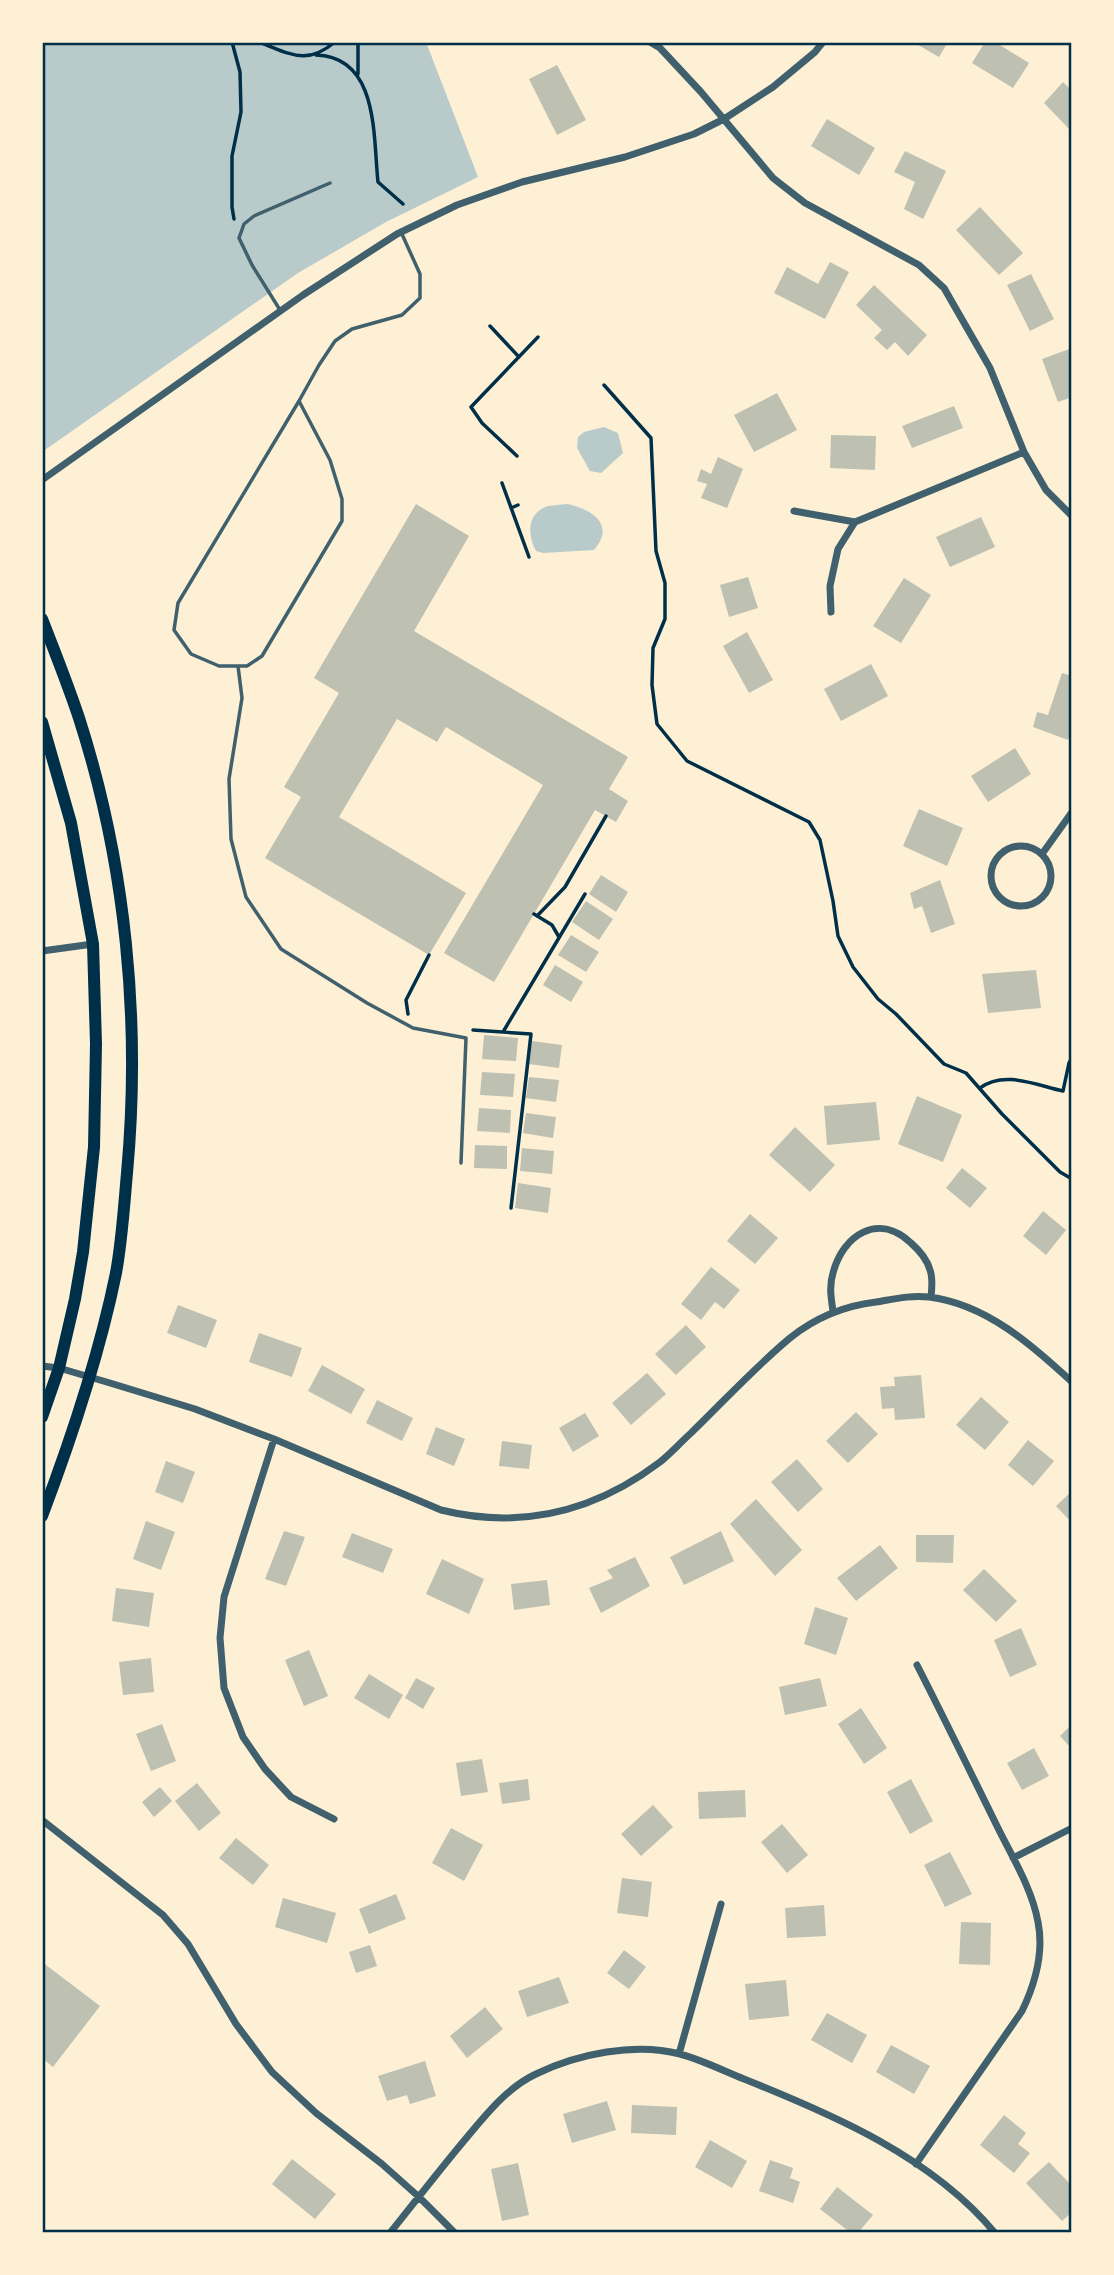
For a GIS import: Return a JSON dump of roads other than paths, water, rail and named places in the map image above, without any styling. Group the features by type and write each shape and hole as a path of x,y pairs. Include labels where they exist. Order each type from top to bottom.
{"main road":[{"path":"42,619 79,719 105,812 119,887 131,1021 131,1111 116,1271 90,1377 42,1516"},
{"path":"42,722 71,823 93,944 96,1044 94,1147 83,1252 59,1368 42,1417"}],"street":[{"path":"650,42 660,48 701,92 773,178 805,203 919,265 944,288 990,368 1024,452 1046,490 1072,516"},
{"path":"42,480 280,311 401,232 457,205 522,182 625,157 694,134 724,119 773,87 824,42"},
{"path":"794,511 855,522 1024,452"},
{"path":"831,612 830,586 838,549 855,522"},
{"path":"1042,854 1072,812"},
{"path":"1023,846 1042,854 1050,872 1047,890 1041,898 1024,906 1005,902 998,896 990,877 992,867 1004,851 1023,846"},
{"path":"42,951 93,944"},
{"path":"833,1311 830,1291 832,1274 840,1254 850,1240 859,1233 872,1229 897,1233 921,1253 930,1269 931,1297"},
{"path":"42,1366 59,1368 195,1409 274,1439 441,1510 463,1516 498,1519 548,1516 622,1487 661,1461 789,1339 813,1321 833,1311 858,1304 914,1296 931,1297 974,1311 1014,1332 1072,1382"},
{"path":"274,1439 224,1597 220,1639 224,1688 243,1737 265,1769 291,1797 334,1819"},
{"path":"916,2164 1022,2011 1036,1974 1039,1925 1013,1858 917,1665"},
{"path":"42,1820 163,1915 188,1944 236,2024 272,2072 316,2113 382,2164 455,2233"},
{"path":"1013,1858 1072,1828"},
{"path":"680,2054 721,1904"},
{"path":"390,2233 497,2103 534,2074 574,2059 609,2051 646,2050 680,2054 765,2087 852,2126 916,2164 974,2210 995,2233"}],"lane":[{"path":"280,311 239,238 244,224 254,216 330,183"},
{"path":"299,401 330,460 342,499 342,521 262,656 247,666 219,666 191,654 174,630 178,603 319,365 335,341 352,328 402,315 420,298 420,274 401,232"},
{"path":"238,666 242,698 229,779 232,839 246,897 281,950 413,1028 466,1038 461,1163"}]}
